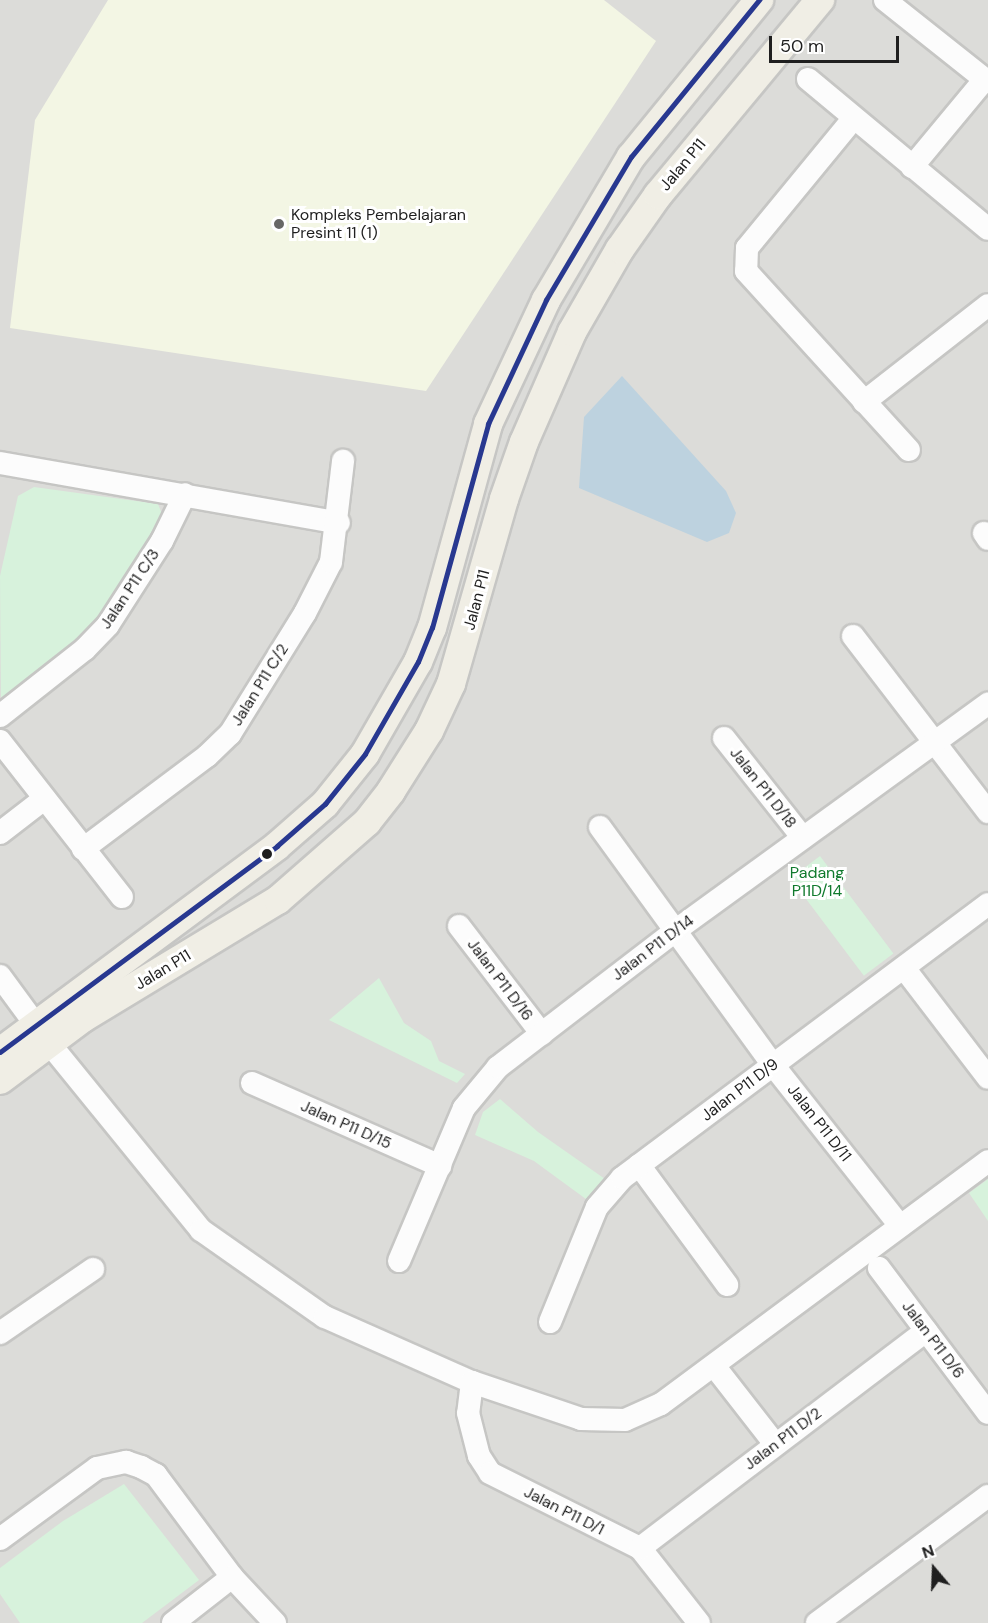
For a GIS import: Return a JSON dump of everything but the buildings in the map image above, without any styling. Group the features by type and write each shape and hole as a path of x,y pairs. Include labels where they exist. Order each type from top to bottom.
{"main road":[{"name":"Jalan P11","path":"0,1080 43,1034 286,839 325,804 365,754 404,693 422,654 488,424 546,300 631,157 759,0"},
{"name":"Jalan P11","path":"0,1052 43,1034 278,900 367,822 391,790 429,731 451,684 507,489 572,332 620,249 658,195 820,0"}],"street":[{"path":"885,0 986,81 912,167"},
{"path":"808,79 988,230"},
{"path":"853,119 747,248 744,259 750,278 909,450"},
{"path":"864,402 988,304"},
{"name":"Jalan P11 C/2","path":"83,849 207,756 230,734 321,586 331,562 339,523 343,461"},
{"path":"1,468 185,494 339,523"},
{"name":"Jalan P11 C/3","path":"0,716 85,650 108,625 162,541 185,494"},
{"path":"853,636 988,812"},
{"name":"Jalan P11 D/14","path":"399,1261 464,1108 480,1086 542,1034 675,931 935,745 988,704"},
{"name":"Jalan P11 D/18","path":"724,738 803,838"},
{"path":"0,741 122,897"},
{"path":"0,834 45,799"},
{"name":"Jalan P11 D/11","path":"600,827 773,1065 900,1226"},
{"name":"Jalan P11 D/9","path":"550,1322 597,1207 639,1165 988,904"},
{"name":"Jalan P11 D/16","path":"459,926 542,1034"},
{"path":"904,968 988,1078"},
{"path":"0,976 43,1034 201,1230 325,1317 472,1382 581,1419 625,1420 662,1404 715,1367 988,1161"},
{"name":"Jalan P11 D/15","path":"252,1083 440,1166"},
{"path":"639,1165 727,1285"},
{"name":"Jalan P11 D/6","path":"879,1268 988,1413"},
{"path":"0,1333 93,1269"},
{"name":"Jalan P11 D/2","path":"640,1548 926,1331"},
{"path":"715,1367 775,1444"},
{"name":"Jalan P11 D/1","path":"472,1382 468,1413 479,1456 490,1473 640,1548 699,1623"},
{"path":"0,1539 97,1468 126,1462 156,1475 232,1577 275,1623"},
{"path":"817,1623 988,1496"},
{"path":"173,1623 232,1577"}],"shaded area":[{"path":"0,0 988,0 988,1623 0,1623"},
{"name":"Kompleks Pembelajaran Presint 11 (1)","path":"108,0 604,0 656,41 426,391 10,328 35,120"}],"green space":[{"path":"34,487 158,504 164,519 101,623 1,699 0,576 18,496"},
{"name":"Padang P11D/14","path":"820,856 893,953 864,976 790,878"},
{"path":"379,978 404,1023 431,1041 439,1061 465,1074 457,1083 329,1020"},
{"path":"500,1099 538,1132 605,1179 590,1202 534,1161 475,1135 483,1112"},
{"path":"988,1179 988,1221 969,1193"},
{"path":"124,1484 199,1580 142,1623 20,1623 0,1594 0,1568 63,1521"}],"water":[{"path":"622,376 726,491 736,513 729,533 707,542 579,488 584,417"}],"transit line":[{"path":"0,1052 277,846 325,804 365,754 418,662 432,628 488,424 546,300 631,157 759,0"}],"place":[{"name":"Kompleks Pembelajaran Presint 11 (1)","path":"279,224"}]}
